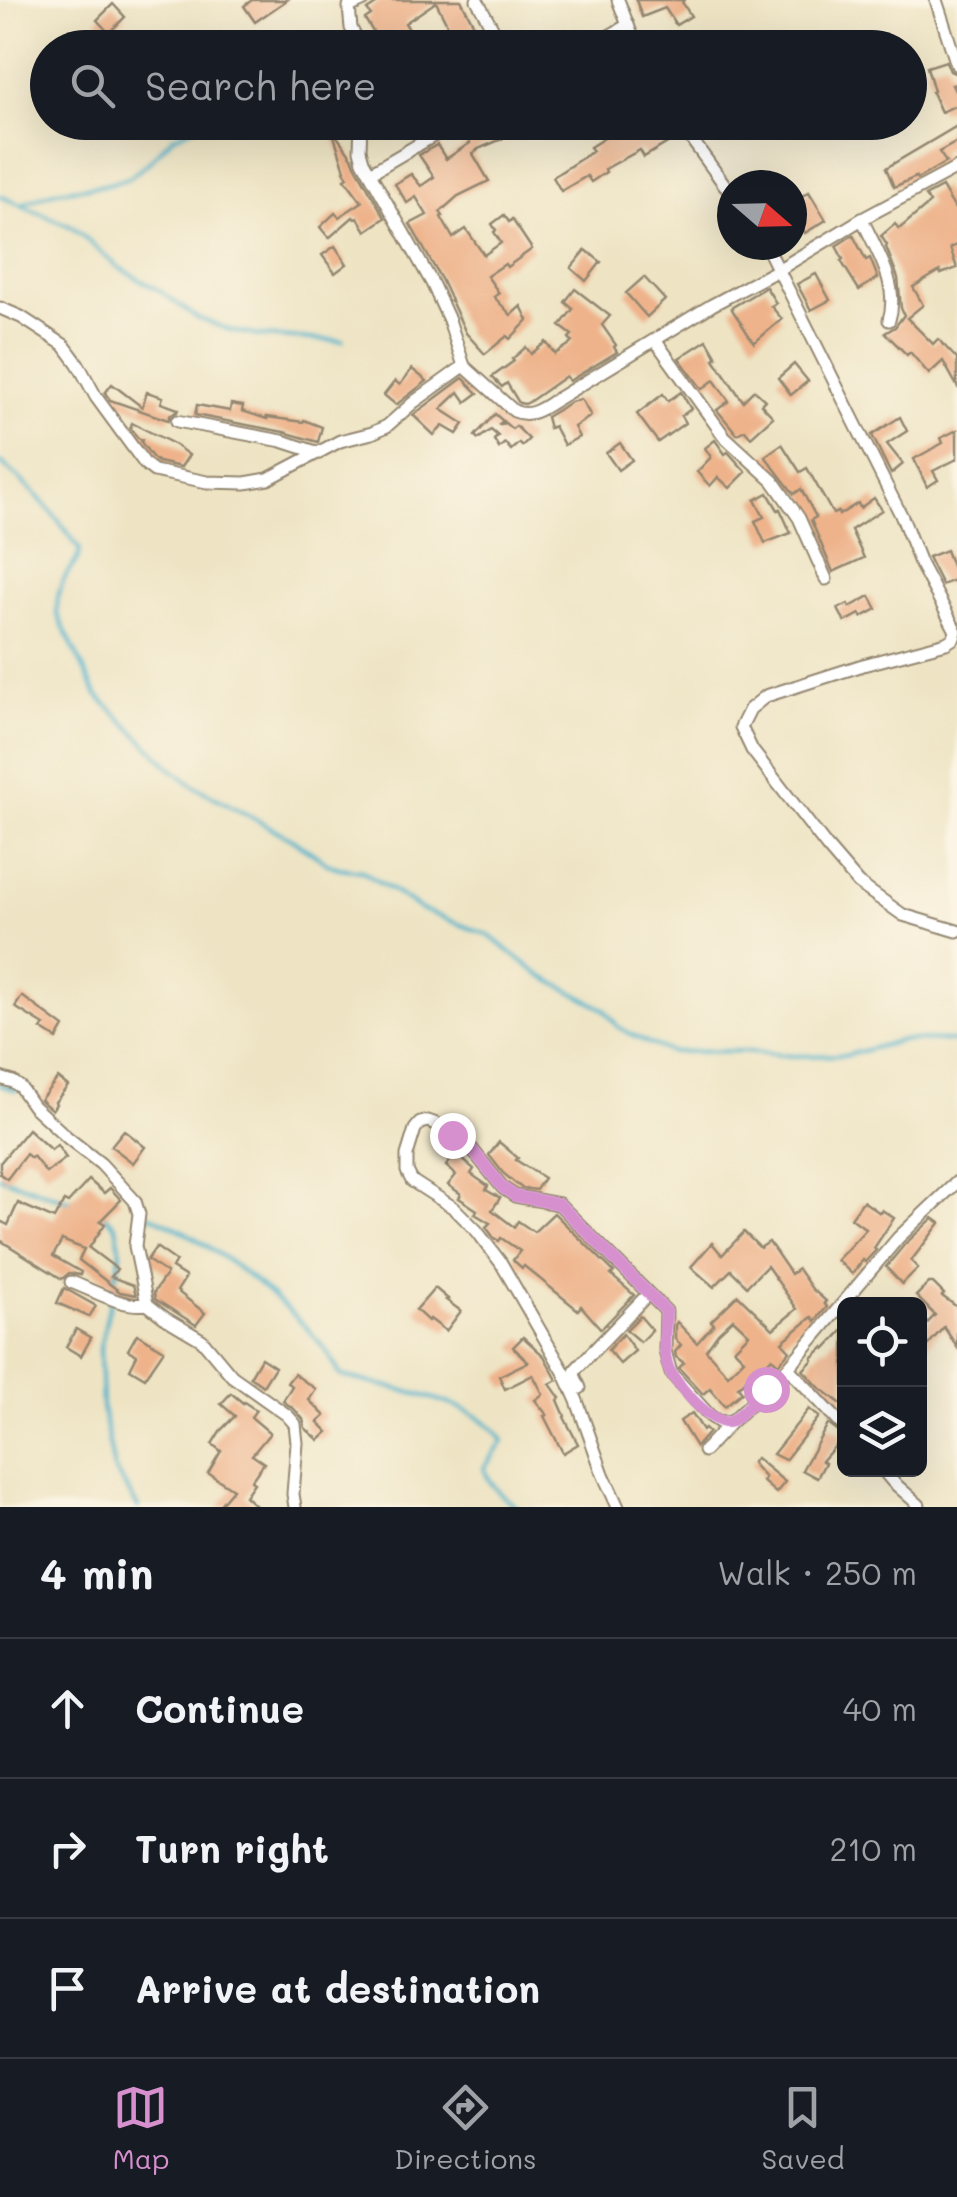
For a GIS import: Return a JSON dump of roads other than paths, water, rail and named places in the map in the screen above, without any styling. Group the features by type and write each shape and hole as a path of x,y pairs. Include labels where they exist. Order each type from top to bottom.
{"street":[{"path":"352,30 346,4 364,0"},
{"path":"477,0 493,30"},
{"path":"618,0 630,30"},
{"path":"936,0 957,65"},
{"path":"619,30 628,25"},
{"path":"360,140 363,161 432,283 464,366 522,414 531,414 862,219 957,168"},
{"path":"370,173 426,140"},
{"path":"693,140 717,174"},
{"path":"862,219 888,275 893,301 889,320"},
{"path":"773,260 956,630 954,638 946,644 766,696 750,709 741,727 752,750 858,883 903,915 957,931"},
{"path":"0,308 22,317 64,345 144,464 206,482 268,479 340,441 372,433 387,426 464,366"},
{"path":"654,340 724,436 773,482 798,518 826,579"},
{"path":"177,420 282,441 320,453"},
{"path":"0,1078 14,1082 32,1106 101,1164 135,1201 139,1214 136,1246 147,1304 202,1340 232,1376 295,1424 295,1507"},
{"path":"618,1507 564,1372 501,1263 478,1230 454,1208 412,1181 407,1171 407,1155 420,1123 439,1125 471,1148 503,1188 515,1196 559,1204 666,1311 665,1351 671,1374 710,1416 719,1422 732,1421"},
{"path":"704,1451 788,1368 898,1238 957,1182"},
{"path":"72,1282 120,1302 147,1304"},
{"path":"577,1401 582,1392 574,1375 576,1369 648,1294"},
{"path":"788,1368 837,1420"},
{"path":"888,1477 919,1505"}],"waterway":[{"path":"23,204 56,191 129,178 170,140"},
{"path":"0,196 72,227 118,267 197,318 259,336 343,341"},
{"path":"0,462 43,503 80,550 61,587 57,614 96,694 194,786 292,839 328,864 362,871 422,910 488,935 540,975 604,1009 618,1027 671,1052 848,1055 902,1040 957,1041"},
{"path":"0,1085 16,1090"},
{"path":"0,1177 73,1200"},
{"path":"103,1214 116,1226 121,1253 100,1348 102,1407 114,1469 138,1507"},
{"path":"143,1214 213,1250 266,1291 310,1331 340,1375 453,1405 492,1427 503,1441 484,1468 497,1490 517,1507"}]}
